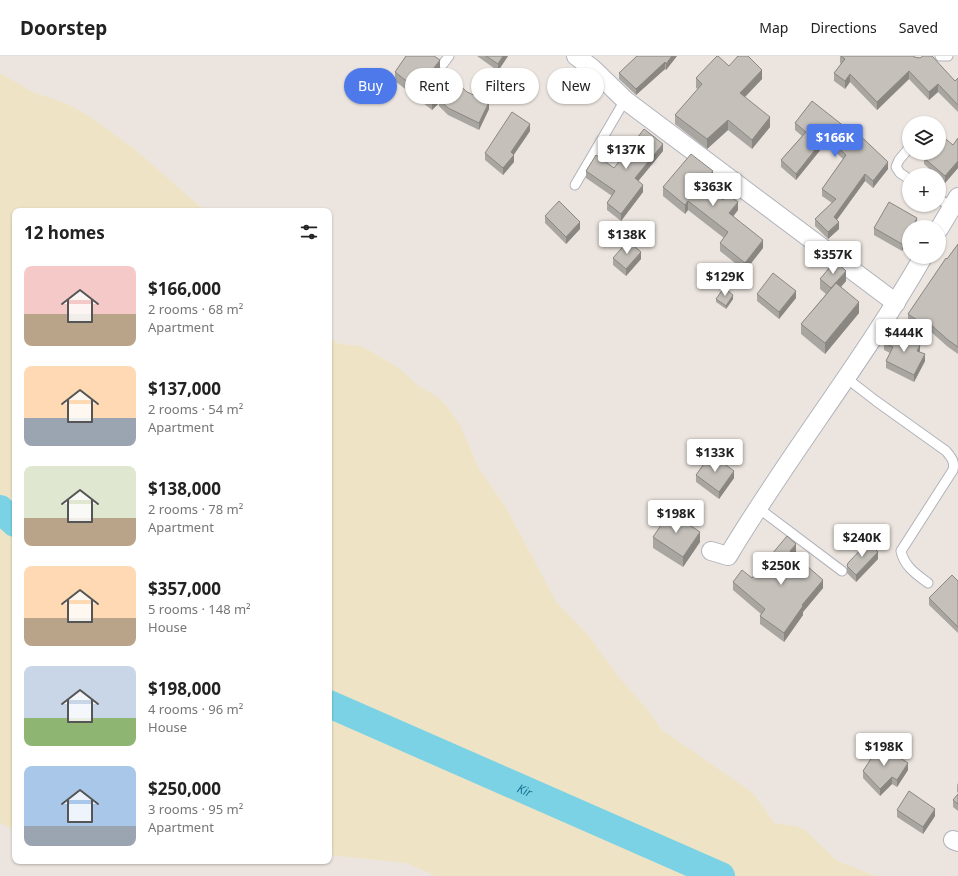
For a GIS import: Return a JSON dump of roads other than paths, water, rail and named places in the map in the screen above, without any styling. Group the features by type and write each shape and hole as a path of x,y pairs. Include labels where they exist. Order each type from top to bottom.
{"street":[{"path":"576,56 597,62 625,100 896,303"},
{"path":"943,220 950,201"},
{"path":"710,551 728,556 757,507 896,303 919,264"}],"lane":[{"path":"443,64 449,56"},
{"path":"940,56 948,56"},
{"path":"574,185 625,100"},
{"path":"902,156 896,167 902,174"},
{"path":"845,377 946,451 952,458 954,464 953,470 901,551 903,560 907,566 928,583"},
{"path":"757,507 842,571"}],"waterway":[{"name":"Kir","path":"0,509 12,520"},
{"name":"Kir","path":"332,705 721,876"}]}
